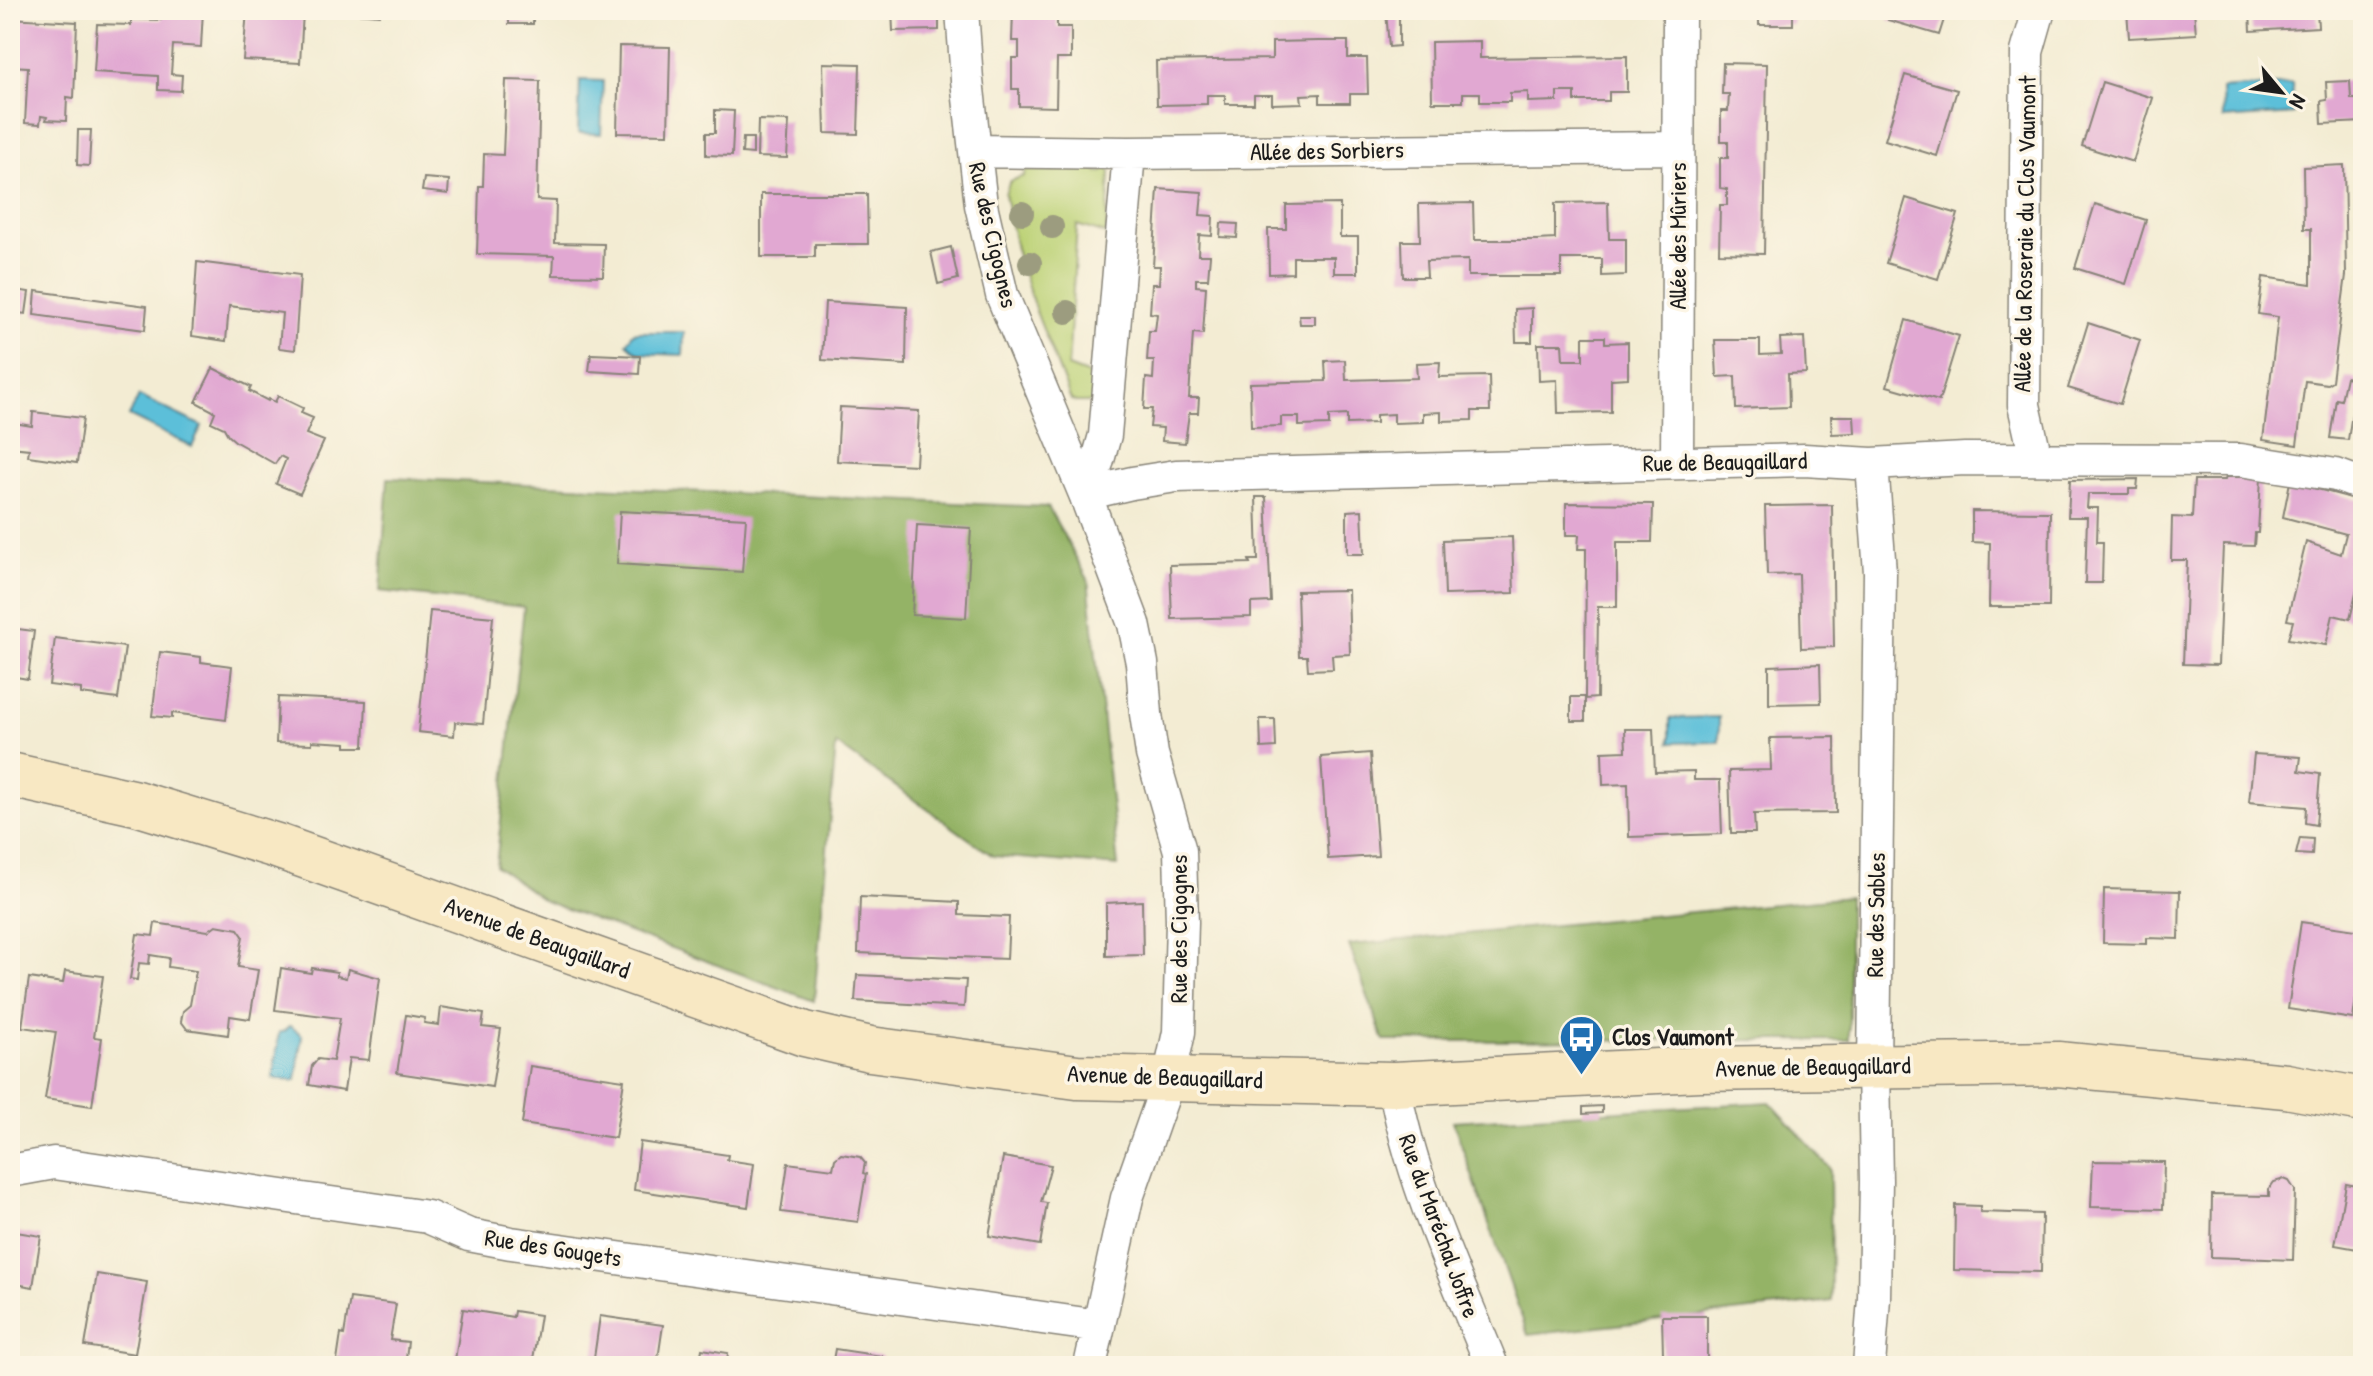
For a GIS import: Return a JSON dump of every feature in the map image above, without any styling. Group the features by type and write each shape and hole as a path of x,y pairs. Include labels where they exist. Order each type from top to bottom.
{"main road":[{"name":"Avenue de Beaugaillard","path":"10,775 136,803 277,846 805,1034 870,1049 1077,1077 1394,1084 1699,1069 2058,1064 2286,1086 2363,1100"}],"street":[{"name":"Rue des Cigognes","path":"962,10 981,205 1002,295 1085,494 1134,624 1142,663 1152,754 1180,851 1179,1032 1169,1079 1127,1198 1090,1366"},
{"name":"Allée des Mûriers","path":"1677,462 1679,10"},
{"name":"Allée de la Roseraie du Clos Vaumont","path":"2036,459 2024,405 2027,52 2039,10"},
{"name":"Allée des Sorbiers","path":"975,151 1129,153 1678,148"},
{"path":"1085,494 1105,435 1129,153"},
{"name":"Rue de Beaugaillard","path":"1085,494 1176,476 1804,460 1872,464 1965,459 2240,460 2336,475 2363,485"},
{"name":"Rue des Sables","path":"1869,1366 1875,1210 1880,572 1872,464"},
{"name":"Rue du Maréchal Joffre","path":"1394,1084 1417,1179 1492,1366"},
{"name":"Rue des Gougets","path":"10,1171 54,1163 85,1167 428,1217 469,1235 511,1243 1099,1326"}],"green space":[{"path":"1104,167 1110,171 1106,234 1077,225 1068,367 1097,378 1095,402 1076,402 1071,400 1035,309 1016,249 1005,194 1010,181 1024,176 1025,170 1097,168 1098,172 1103,172"},
{"path":"388,478 1048,507 1088,579 1118,866 993,856 836,744 814,1001 545,901 496,866 524,607 380,591"},
{"path":"1849,897 1849,1040 1384,1041 1349,945"},
{"path":"1770,1102 1830,1168 1831,1301 1528,1335 1453,1121"}],"water":[{"path":"580,80 603,81 601,134 578,133"},
{"path":"2292,84 2294,114 2223,119 2222,89"},
{"path":"684,332 683,355 638,353 627,343 633,333"},
{"path":"139,396 202,426 192,447 129,416"},
{"path":"1719,717 1719,742 1670,743 1670,718"},
{"path":"290,1026 302,1035 296,1081 273,1078 279,1032"}],"building":[{"path":"162,10 203,10 201,47 173,45 171,74 182,75 181,91 158,90 158,76 94,72 97,24 131,25 131,19 161,20"},
{"path":"247,10 303,12 300,63 243,60"},
{"path":"380,10 380,15 340,12"},
{"path":"509,10 533,10 533,24 509,24"},
{"path":"892,10 939,10 939,30 893,31"},
{"path":"1057,10 1057,27 1071,27 1071,59 1057,59 1056,107 1019,106 1019,89 1012,89 1012,58 1019,58 1019,41 1012,41 1013,11"},
{"path":"1759,10 1793,10 1793,25 1759,25"},
{"path":"1891,10 1947,10 1939,35 1888,20"},
{"path":"2127,10 2194,10 2196,34 2129,38"},
{"path":"2250,10 2317,10 2318,27 2251,31"},
{"path":"1386,11 1399,11 1399,46 1389,47"},
{"path":"10,18 77,22 74,98 67,97 66,121 46,120 47,117 41,116 40,124 25,123 28,67 10,66"},
{"path":"1348,41 1348,58 1367,58 1368,94 1350,94 1350,103 1320,103 1320,94 1301,95 1302,103 1272,104 1272,95 1254,95 1254,104 1225,104 1225,95 1207,95 1207,104 1157,105 1156,61 1272,59 1272,42"},
{"path":"1480,41 1480,58 1627,56 1627,92 1609,92 1609,101 1575,101 1575,92 1557,92 1557,101 1528,102 1528,92 1510,93 1510,102 1480,102 1480,93 1463,93 1463,102 1432,102 1431,42"},
{"path":"619,46 670,47 668,134 617,133"},
{"path":"823,63 860,64 858,134 825,133"},
{"path":"1723,63 1767,64 1764,254 1719,253 1720,205 1727,205 1727,189 1720,188 1720,158 1728,158 1728,141 1721,141 1721,111 1728,111 1729,94 1722,94"},
{"path":"1905,75 1957,90 1937,156 1885,140"},
{"path":"506,80 540,81 537,200 556,201 555,243 604,244 603,276 553,275 554,256 477,254 479,186 483,186 484,154 503,155"},
{"path":"2350,81 2351,99 2362,99 2363,122 2322,124 2321,101 2327,100 2326,82"},
{"path":"2102,82 2153,98 2133,162 2082,146"},
{"path":"715,110 734,111 732,156 706,155 706,133 715,133"},
{"path":"758,120 789,121 787,158 757,157"},
{"path":"78,130 91,130 89,166 77,165"},
{"path":"743,138 753,138 753,154 742,153"},
{"path":"2344,165 2346,275 2332,381 2327,384 2305,381 2297,445 2263,440 2278,317 2258,314 2263,277 2311,284 2311,229 2304,229 2303,167"},
{"path":"424,178 449,180 448,194 422,191"},
{"path":"1158,189 1202,192 1200,215 1213,216 1212,236 1199,235 1198,255 1210,255 1208,279 1196,279 1196,286 1206,287 1203,334 1193,333 1189,398 1199,398 1198,413 1189,413 1185,443 1162,441 1163,428 1150,427 1152,409 1144,409 1146,378 1153,379 1154,361 1147,361 1149,331 1155,331 1157,314 1150,313 1152,284 1159,284 1160,266 1153,266"},
{"path":"761,194 867,194 868,244 815,244 815,257 761,257"},
{"path":"1906,198 1958,214 1938,279 1886,263"},
{"path":"1608,202 1609,239 1626,239 1626,275 1602,276 1602,259 1561,259 1561,276 1468,276 1468,260 1426,261 1427,277 1403,277 1402,241 1420,241 1419,204 1473,203 1474,240 1537,240 1555,239 1555,203"},
{"path":"1340,204 1340,237 1358,237 1358,273 1334,273 1334,257 1293,257 1293,273 1269,274 1268,229 1286,229 1286,205"},
{"path":"2095,204 2146,220 2126,284 2075,268"},
{"path":"1221,223 1238,224 1237,238 1220,237"},
{"path":"951,247 958,279 938,284 931,252"},
{"path":"197,262 300,275 295,350 279,348 282,313 229,306 226,341 192,336"},
{"path":"10,289 29,292 26,314 10,312"},
{"path":"36,291 147,306 145,330 34,315"},
{"path":"825,302 907,307 906,365 822,360"},
{"path":"1532,308 1532,342 1516,342 1515,309"},
{"path":"1299,315 1315,315 1315,324 1300,324"},
{"path":"1906,320 1959,336 1939,401 1887,386"},
{"path":"2088,323 2140,340 2120,404 2068,388"},
{"path":"1583,337 1605,337 1605,343 1628,342 1628,378 1611,379 1611,412 1558,413 1557,380 1539,381 1538,344 1562,344 1563,360 1583,360"},
{"path":"1804,337 1806,373 1788,374 1789,407 1736,409 1735,376 1717,377 1715,340 1760,340 1760,355 1781,354 1780,338"},
{"path":"591,354 640,356 639,374 589,371"},
{"path":"1345,360 1346,380 1417,378 1416,363 1440,362 1439,377 1489,376 1490,411 1472,411 1472,420 1441,421 1441,412 1423,413 1423,422 1394,423 1394,414 1376,415 1376,423 1347,424 1347,415 1329,416 1329,425 1299,426 1299,417 1281,417 1281,426 1251,427 1250,383 1326,381 1325,361"},
{"path":"213,368 251,387 249,391 268,401 275,402 278,396 303,408 301,413 313,418 306,434 324,441 300,494 276,484 286,459 280,456 275,464 236,442 224,428 211,422 215,412 196,402"},
{"path":"2346,377 2363,381 2359,401 2354,400 2348,440 2330,438 2336,399 2341,400"},
{"path":"840,407 919,411 916,465 837,461"},
{"path":"33,412 83,418 77,463 28,456 29,449 11,447 14,423 32,426"},
{"path":"1831,416 1854,416 1855,433 1832,434"},
{"path":"2226,477 2261,477 2258,533 2255,533 2254,546 2223,545 2218,665 2183,664 2187,560 2171,560 2172,517 2192,518 2194,480 2225,480"},
{"path":"2138,479 2137,489 2129,489 2129,494 2088,494 2087,508 2098,508 2097,542 2103,542 2102,583 2085,583 2087,517 2068,517 2070,480"},
{"path":"2290,482 2363,501 2363,538 2357,537 2356,542 2360,543 2355,562 2363,564 2350,619 2333,615 2326,645 2288,639 2293,621 2287,620 2306,542 2341,554 2346,534 2283,517"},
{"path":"1256,497 1266,497 1271,602 1251,603 1251,617 1172,619 1170,565 1250,563 1249,560 1258,560"},
{"path":"1566,503 1653,504 1652,542 1617,542 1617,607 1598,607 1597,698 1585,699 1586,549 1578,549 1579,535 1566,535"},
{"path":"1832,505 1834,647 1801,648 1799,574 1767,575 1765,506"},
{"path":"1362,510 1364,554 1347,554 1347,511"},
{"path":"620,511 746,518 742,572 617,564"},
{"path":"1972,511 2050,512 2049,607 1989,607 1990,543 1972,542"},
{"path":"917,525 971,528 966,618 912,615"},
{"path":"1512,537 1514,593 1445,595 1443,540"},
{"path":"1348,590 1350,654 1332,655 1333,669 1308,670 1307,656 1299,656 1297,591"},
{"path":"430,611 493,617 483,724 455,722 454,736 418,732"},
{"path":"10,628 34,631 28,679 10,676"},
{"path":"55,638 125,647 118,699 81,694 81,689 49,685"},
{"path":"160,652 201,657 201,662 232,666 226,720 172,713 172,718 152,716"},
{"path":"1820,664 1821,703 1769,704 1769,666"},
{"path":"278,697 366,701 364,747 312,741 312,744 276,743"},
{"path":"1571,697 1585,697 1585,721 1571,721"},
{"path":"1260,719 1275,719 1276,747 1261,748"},
{"path":"1625,729 1653,729 1655,772 1694,771 1694,780 1720,780 1722,834 1629,837 1628,784 1603,785 1602,752 1626,751"},
{"path":"1835,737 1836,813 1754,814 1755,833 1731,833 1729,771 1771,770 1770,738"},
{"path":"1370,753 1378,856 1328,859 1321,757"},
{"path":"2254,754 2301,757 2299,771 2320,774 2316,825 2305,823 2306,807 2249,802"},
{"path":"2300,838 2313,839 2312,855 2296,854"},
{"path":"2104,889 2180,891 2179,939 2147,938 2147,944 2103,943"},
{"path":"860,897 959,902 959,915 1009,917 1007,959 858,953"},
{"path":"1142,901 1143,955 1106,956 1106,903"},
{"path":"2301,922 2363,931 2353,1019 2288,1009"},
{"path":"155,923 208,931 216,925 238,929 243,936 238,967 258,970 250,1019 230,1016 228,1035 187,1029 181,1021 183,1011 190,1005 196,971 168,967 169,958 150,955 149,964 139,963 137,980 130,979 137,934 153,936"},
{"path":"281,968 311,973 312,968 337,972 337,976 346,978 348,969 380,978 369,1060 349,1058 344,1091 309,1085 312,1066 318,1059 333,1061 340,1018 275,1010"},
{"path":"65,971 103,976 94,1037 102,1038 92,1106 45,1099 56,1032 22,1027 29,978 63,983"},
{"path":"857,975 966,980 964,1007 855,1001"},
{"path":"441,1007 484,1014 482,1027 501,1029 492,1087 397,1073 406,1015 425,1018 424,1023 439,1025"},
{"path":"530,1066 624,1080 615,1138 522,1124"},
{"path":"1602,1106 1602,1113 1583,1114 1583,1107"},
{"path":"640,1142 728,1155 727,1160 754,1164 748,1207 634,1190"},
{"path":"841,1154 860,1157 865,1163 858,1222 781,1212 788,1163 833,1169 835,1159"},
{"path":"1003,1157 1051,1165 1041,1202 1047,1203 1040,1245 989,1236"},
{"path":"2093,1161 2164,1162 2163,1209 2091,1207"},
{"path":"2284,1179 2295,1190 2293,1260 2211,1257 2212,1195 2269,1196 2274,1182"},
{"path":"2346,1184 2363,1187 2363,1250 2335,1245"},
{"path":"1955,1205 1980,1206 1980,1212 2042,1214 2041,1272 1954,1270"},
{"path":"10,1231 41,1236 33,1287 10,1283"},
{"path":"97,1274 147,1282 135,1354 85,1346"},
{"path":"350,1298 396,1304 390,1340 408,1342 405,1366 366,1366 337,1361"},
{"path":"463,1309 513,1317 514,1311 540,1315 532,1366 454,1366"},
{"path":"600,1316 663,1325 657,1366 593,1365"},
{"path":"1662,1316 1707,1316 1707,1366 1659,1366 1660,1354 1663,1354"},
{"path":"702,1349 728,1353 727,1361 746,1364 699,1366"},
{"path":"835,1349 882,1356 881,1366 832,1366"}],"place":[{"name":"Clos Vaumont","path":"1581,1076"}]}
